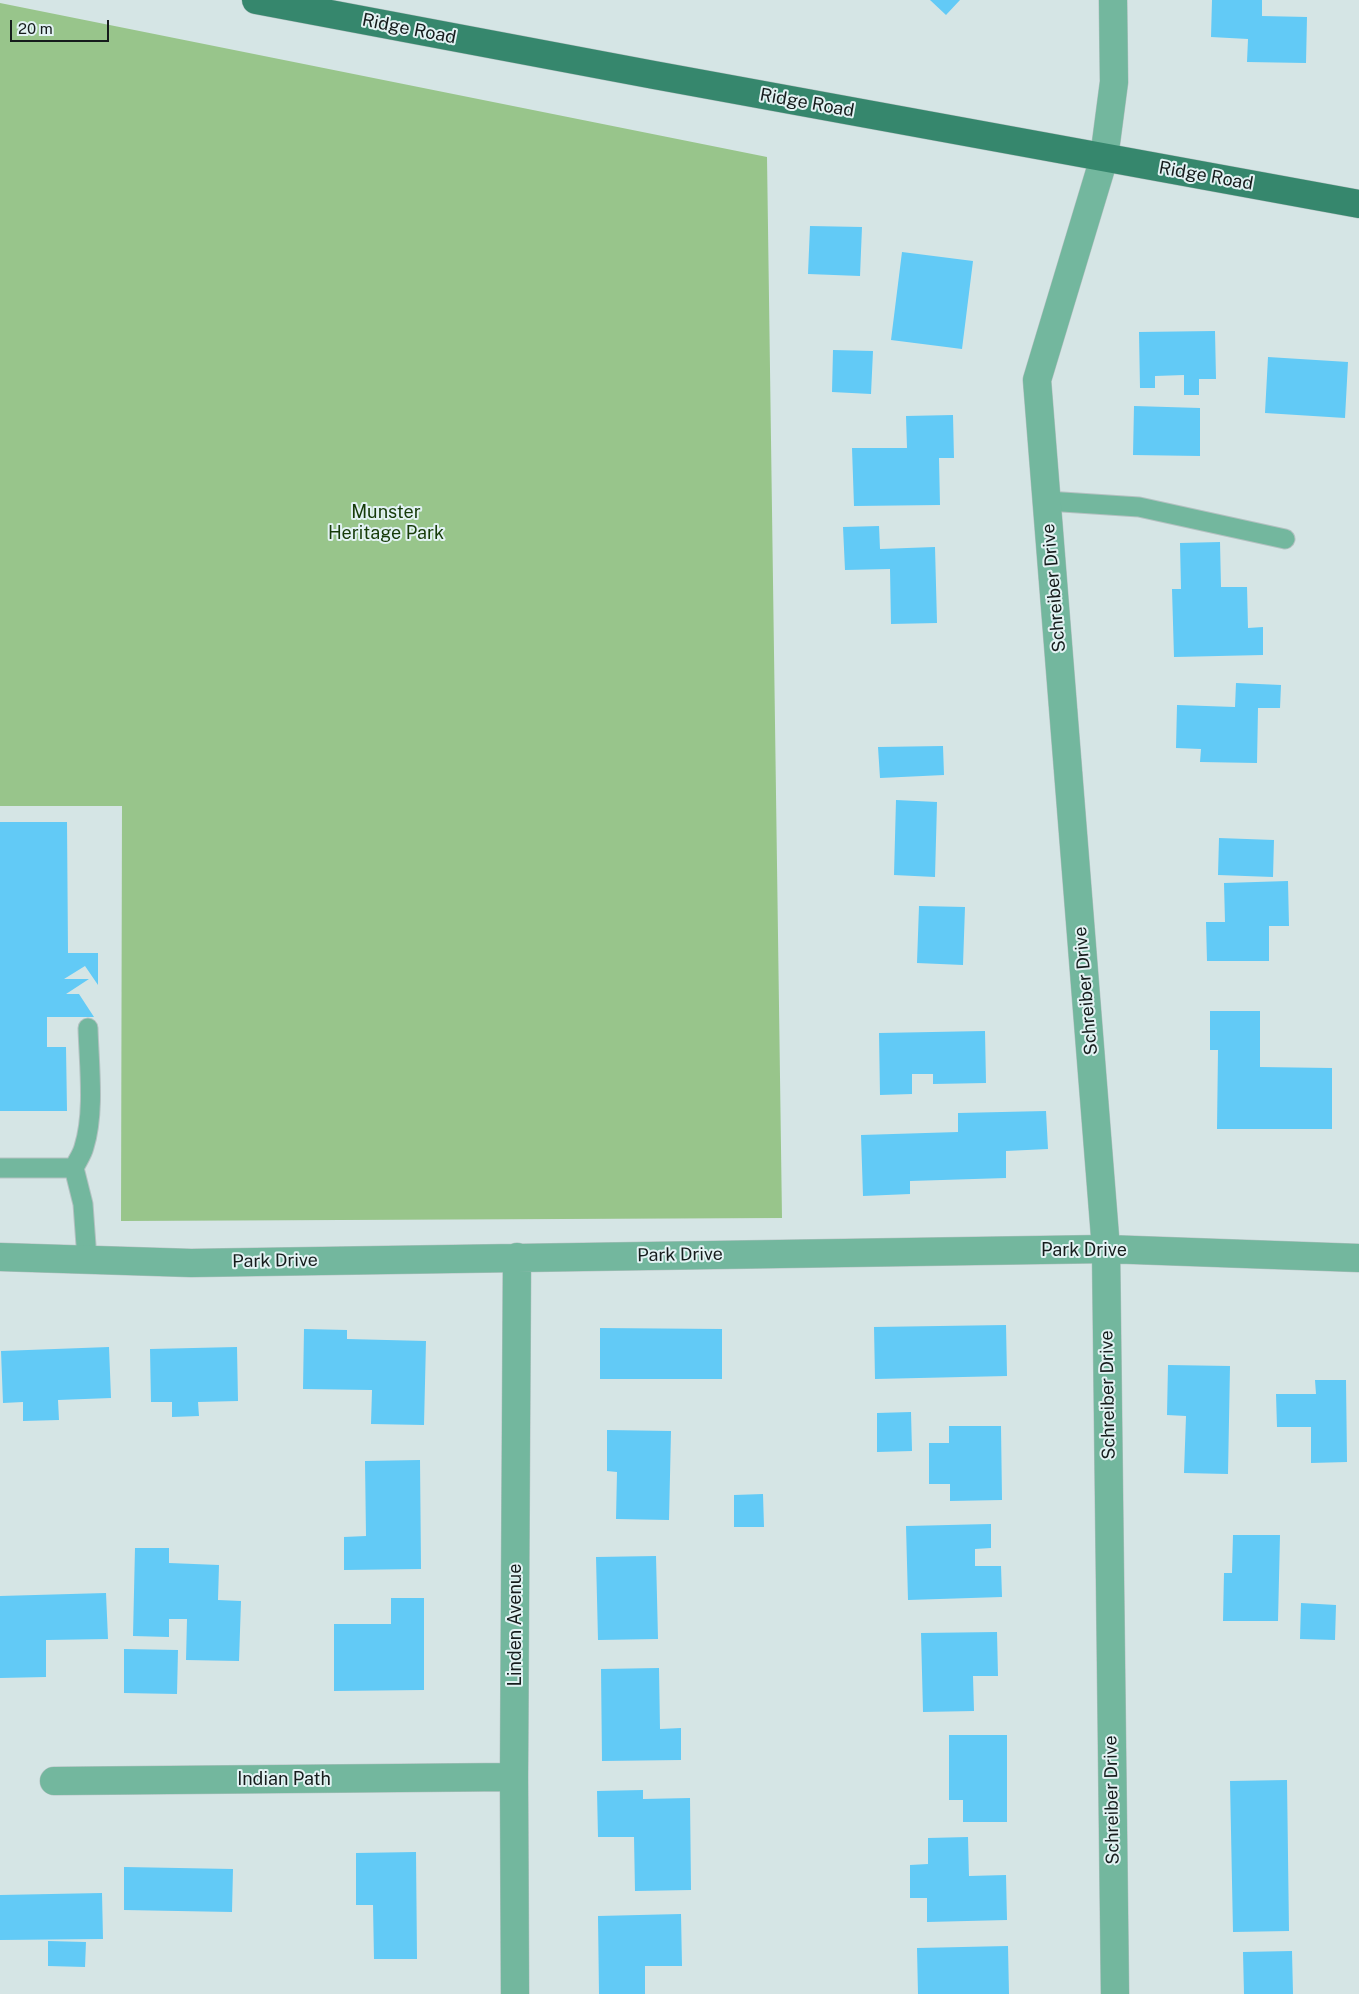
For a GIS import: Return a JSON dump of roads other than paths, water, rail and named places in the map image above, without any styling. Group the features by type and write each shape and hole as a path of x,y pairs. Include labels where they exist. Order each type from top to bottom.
{"main road":[{"name":"Ridge Road","path":"256,0 1359,204"}],"street":[{"name":"Schreiber Drive","path":"1113,0 1114,82 1104,158 1037,380 1106,1249 1115,1994"},
{"name":"Park Drive","path":"0,1257 191,1263 1106,1249 1359,1258"},
{"name":"Linden Avenue","path":"515,1994 514,1777 517,1257"},
{"name":"Indian Path","path":"54,1781 514,1777"}],"lane":[{"path":"1047,501 1139,507 1285,539"},
{"path":"87,1259 83,1204 74,1168 88,1135 90,1112 88,1028"},
{"path":"0,1168 74,1168"}],"park label":[{"name":"Munster Heritage Park","path":"386,522"}]}
